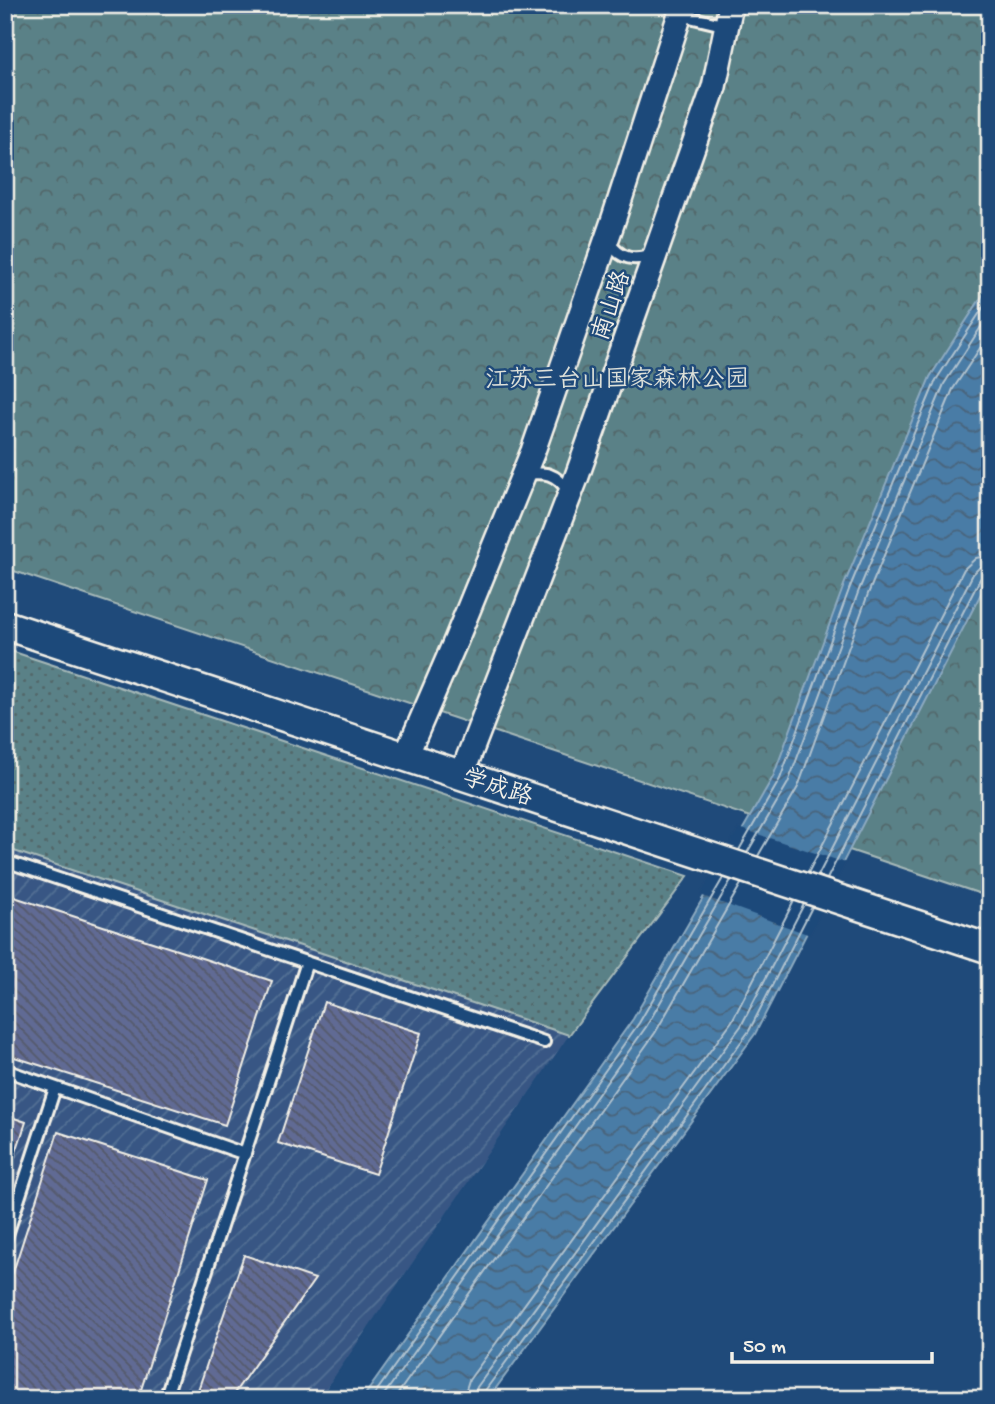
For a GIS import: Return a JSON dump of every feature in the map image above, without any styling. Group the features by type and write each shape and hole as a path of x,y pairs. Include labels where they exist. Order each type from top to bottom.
{"street":[{"name":"南山路","path":"406,756 523,474 607,239 682,10"},
{"name":"南山路","path":"462,774 570,495 655,255 714,87 729,16"},
{"name":"学成路","path":"5,625 990,949"}],"lane":[{"path":"682,10 729,16"},
{"path":"607,239 616,253 637,260 655,255"},
{"path":"523,474 543,472 559,479 570,495"},
{"path":"5,861 544,1042"},
{"path":"165,1399 307,962"},
{"path":"5,1070 245,1154"},
{"path":"5,1241 55,1088"}],"shaded area":[{"path":"5,848 569,1035 319,1399 5,1399"}],"green space":[{"name":"江苏三台山国家森林公园","path":"5,5 990,5 990,897 5,568"},
{"path":"5,649 688,876 569,1035 5,848"}],"water":[{"path":"990,284 990,576 755,1034 488,1399 362,1399 633,1019 773,777 844,585 930,377"}],"pier":[{"path":"739,828 846,863 810,935 700,895"}],"building":[{"path":"5,894 272,981 225,1125 5,1054"},
{"path":"324,1002 421,1033 375,1174 278,1143"},
{"path":"5,1115 26,1122 5,1185"},
{"path":"58,1132 208,1180 138,1399 5,1399 5,1297"},
{"path":"244,1255 315,1279 230,1399 195,1399"}]}
